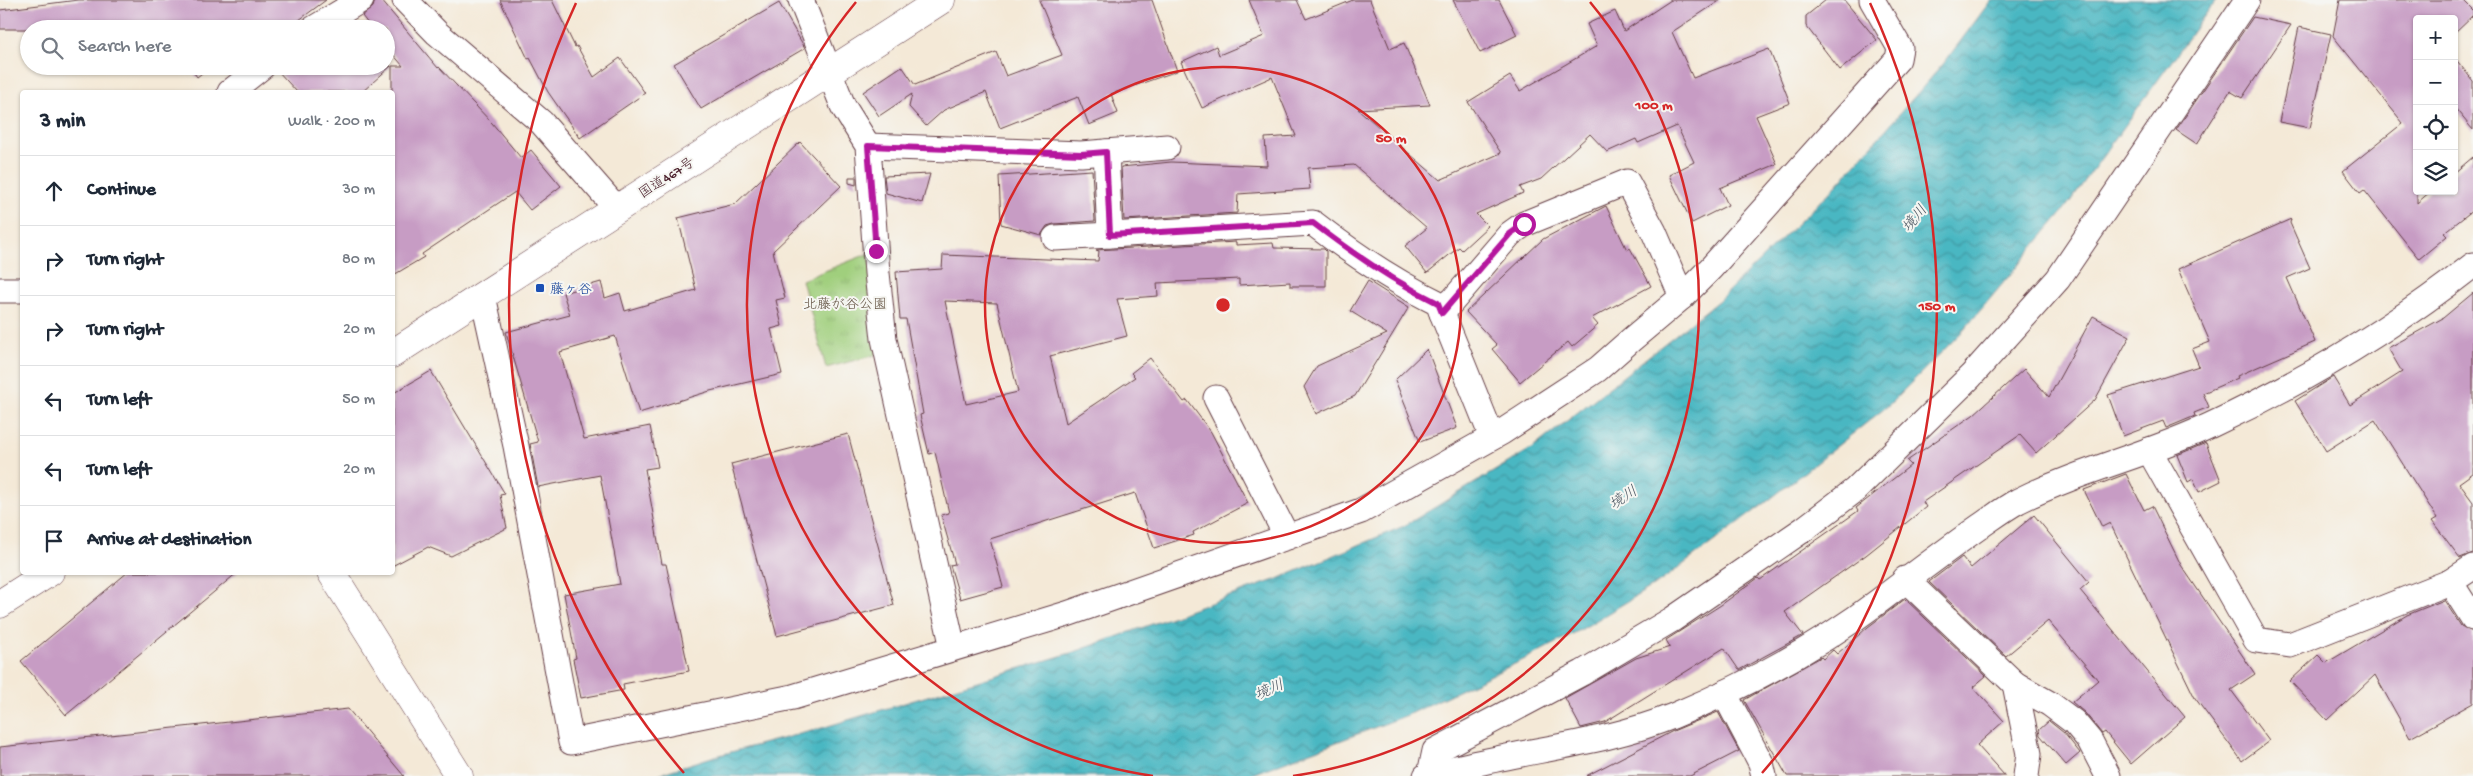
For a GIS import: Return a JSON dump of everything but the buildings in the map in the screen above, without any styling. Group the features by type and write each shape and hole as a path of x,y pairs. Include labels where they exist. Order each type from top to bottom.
{"main road":[{"name":"国道467号","path":"395,352 940,0"},
{"path":"0,604 45,575"},
{"path":"334,575 458,776"}],"street":[{"path":"328,20 361,0"},
{"path":"405,0 437,33 541,122 617,209"},
{"path":"801,0 843,106 868,146 877,273 884,339 953,648"},
{"path":"484,296 516,446 571,742 793,697 1067,614 1361,511 1492,437 1598,368 1682,297 1898,59 1900,48 1872,0"},
{"path":"2248,0 2058,279 1971,376 1855,490 1796,535 1673,619 1582,673 1435,751 1428,775 1537,749 1605,738 1670,716 1724,693 1816,644 1879,601 1905,579 2015,502 2078,475 2210,426 2318,369 2441,290 2473,265"},
{"path":"233,90 252,75"},
{"path":"868,146 1081,154 1167,147"},
{"path":"1106,152 1110,235"},
{"path":"1442,313 1510,234 1524,224 1627,182 1654,232 1682,297"},
{"path":"1055,238 1313,223 1353,254 1406,287 1438,303 1492,437"},
{"path":"0,290 20,290"},
{"path":"1216,398 1287,536"},
{"path":"2149,450 2256,640 2290,646 2450,582 2473,567"},
{"path":"1905,579 2015,684 2050,704 2074,722 2090,741 2108,776"},
{"path":"2450,582 2473,618"},
{"path":"2015,684 2029,754 2026,776"},
{"path":"1724,693 1761,763 1764,776"}],"green space":[{"name":"北藤が谷公園","path":"875,251 886,352 826,368 802,280"}],"water":[{"name":"境川","path":"1991,0 2216,0 2061,214 1963,331 1889,405 1764,504 1661,581 1582,629 1525,659 1405,716 1247,776 653,776 712,757 815,730 1077,651 1280,578 1404,526 1534,447 1718,301 1837,185 1944,63"}],"place":[{"name":"藤ヶ谷","path":"540,288"}],"route":[{"path":"876,251 868,146 1081,154 1106,152 1110,235 1313,223 1353,254 1406,287 1438,303 1442,313 1510,234 1524,224"}]}
